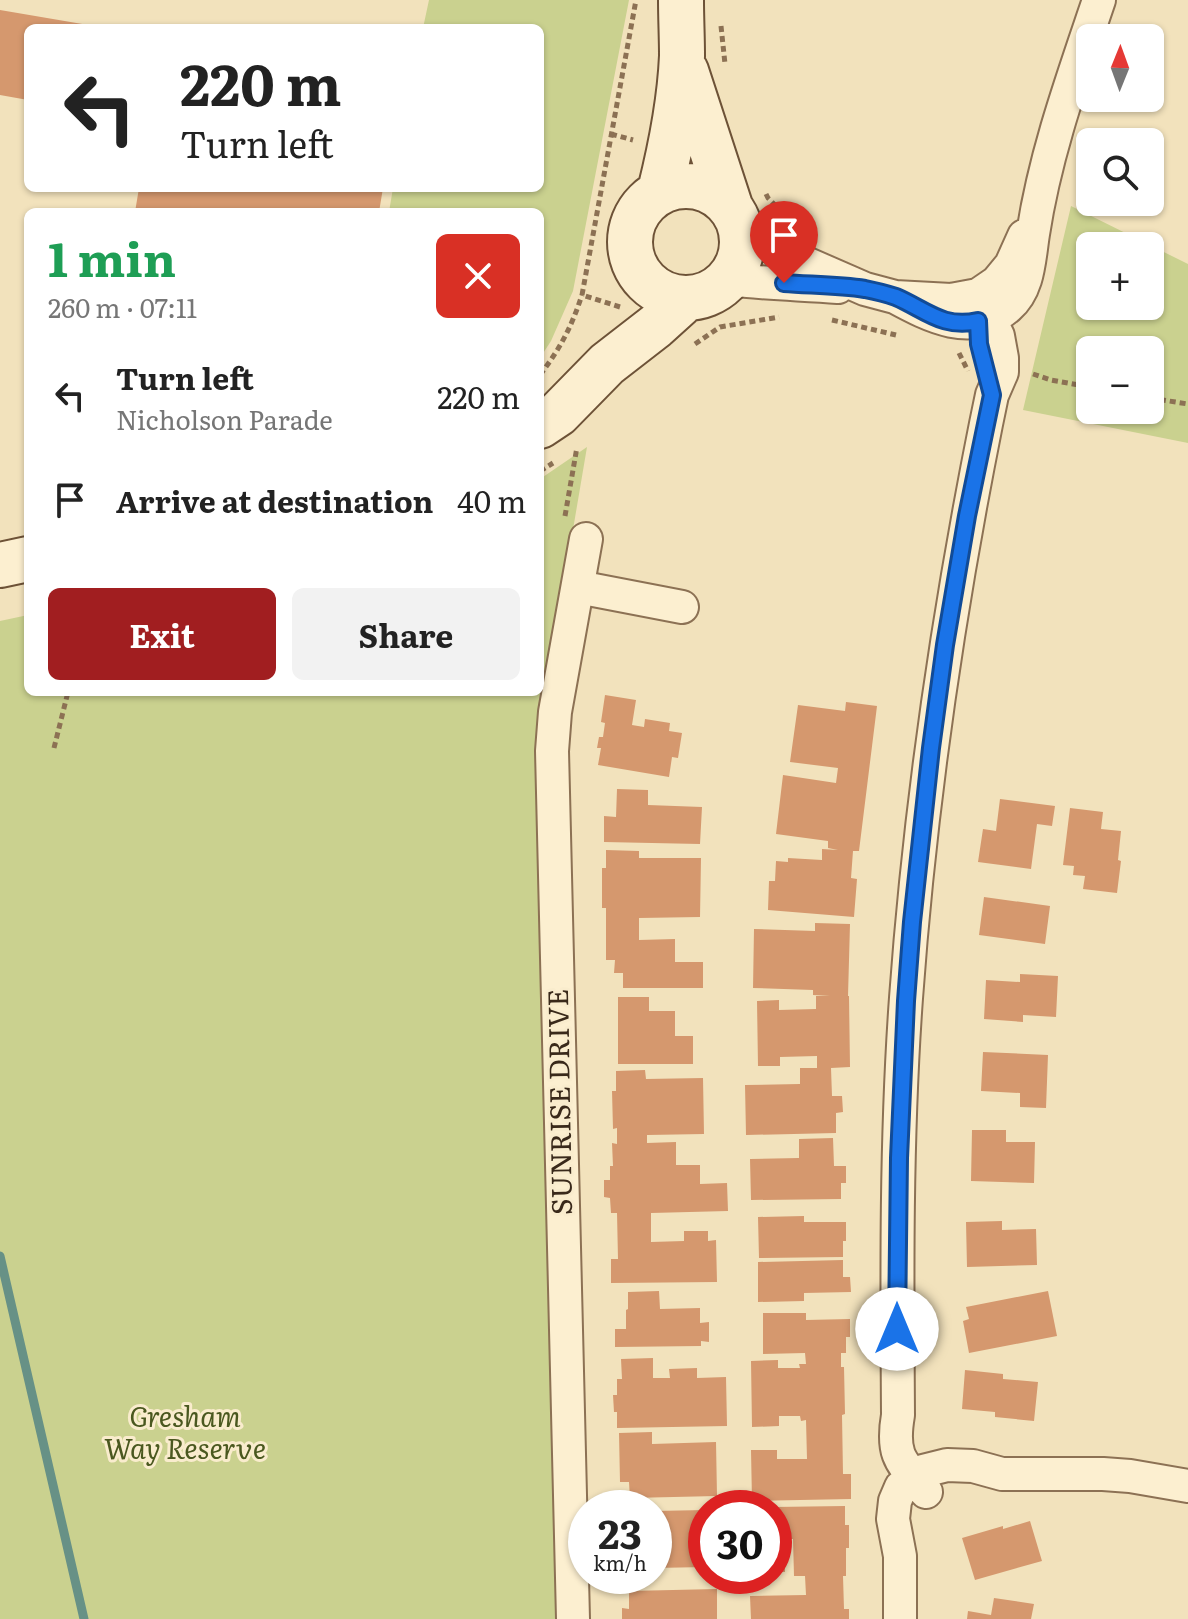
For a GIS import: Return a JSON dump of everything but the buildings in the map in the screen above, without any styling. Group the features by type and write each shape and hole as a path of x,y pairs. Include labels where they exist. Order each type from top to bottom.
{"street":[{"path":"660,191 670,150 682,57 681,0"},
{"path":"982,311 997,282 1011,265 1036,212 1062,110 1099,0"},
{"path":"682,57 736,216 743,245 739,263 729,279 703,296 671,296 655,290 643,279 634,265 629,248 630,231 636,215 646,201 660,191 678,185 698,186 716,193 736,216 778,251 880,293"},
{"path":"607,364 629,311 634,265"},
{"path":"729,279 951,300 982,311 998,336 1002,358 1002,372 992,395 967,516 945,645 912,922 899,1158 898,1415 920,1479 900,1556 900,1619"},
{"path":"544,423 558,414 607,364 687,298"},
{"name":"SUNRISE DRIVE","path":"573,1619 552,751 555,712 586,539"},
{"path":"0,565 24,560"},
{"path":"578,587 682,607"},
{"path":"920,1479 947,1484 983,1480 1002,1474 1103,1474 1188,1486"}],"path":[{"path":"544,371 559,351 582,295"},
{"path":"694,345 720,327 791,315"},
{"path":"819,316 908,338"},
{"path":"958,351 968,371"},
{"path":"1031,373 1076,384"},
{"path":"1164,400 1188,404"},
{"path":"54,748 67,696"}],"green space":[{"path":"429,0 629,0 573,291 544,352 544,208 390,208 392,192 544,192 544,24 424,24"},
{"path":"1071,206 1076,208 1076,216 1091,216 1123,232 1076,232 1076,320 1164,320 1164,252 1188,264 1188,443 1093,424 1164,424 1164,336 1076,336 1076,421 1023,410"},
{"name":"Gresham Way Reserve","path":"587,447 539,730 560,1619 0,1619 0,621 24,616 24,696 544,696 544,476"}],"waterway":[{"path":"0,1256 84,1619"}],"route":[{"path":"784,283 865,289 895,297 930,316 952,322 978,321 979,344 992,395 945,645 912,922 899,1158 897,1329"}]}
